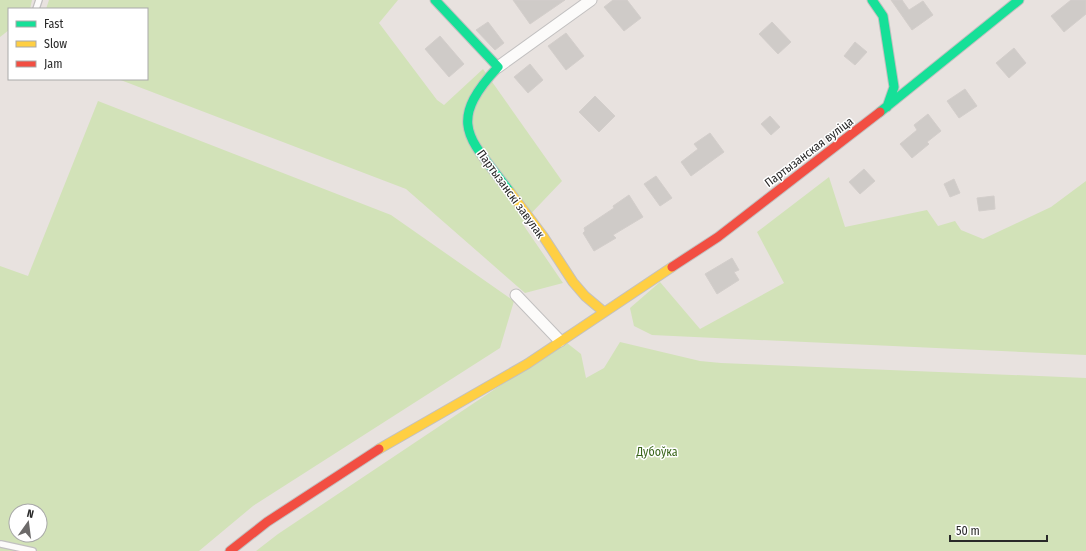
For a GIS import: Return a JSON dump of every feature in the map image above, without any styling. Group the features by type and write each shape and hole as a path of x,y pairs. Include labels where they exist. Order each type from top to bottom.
{"main road":[{"path":"435,0 498,67"},
{"path":"872,0 883,16 894,87 886,108"},
{"name":"Партызанская вуліца","path":"230,551 267,522 393,440 527,364 718,236 886,108 1019,0"},
{"name":"Партызанскі завулак","path":"498,67 481,85 470,102 467,125 473,142 542,236 573,282 585,296 604,312"}],"street":[{"name":"Партызанскі завулак","path":"498,67 591,0"},
{"path":"516,295 560,341"}],"lane":[{"path":"1,544 33,551"}],"green space":[{"path":"0,0 32,0 30,8 8,8 8,31 0,37"},
{"path":"49,0 398,0 379,23 437,100 444,105 483,69 562,181 522,223 563,283 525,293 406,189 121,80 148,80 148,8 46,8"},
{"path":"98,101 391,215 514,301 500,348 253,506 199,551 0,551 0,266 28,276"},
{"path":"829,177 845,227 927,210 938,226 955,221 961,230 983,239 1051,207 1086,181 1086,355 652,335 634,326 630,308 660,282 700,329 784,283 757,232"},
{"name":"Дубоўка","path":"620,342 700,361 721,363 1086,378 1086,551 256,551 278,534 519,373 567,343 581,354 586,378 604,368"}],"building":[{"path":"513,0 565,0 530,24"},
{"path":"613,0 627,0 641,18 624,31 604,7"},
{"path":"891,0 902,0 909,10 923,1 933,15 912,30"},
{"path":"1071,0 1086,0 1086,14 1064,32 1051,16"},
{"path":"488,22 504,43 495,50 476,30"},
{"path":"772,22 791,42 778,54 759,34"},
{"path":"566,33 584,56 566,70 548,46"},
{"path":"440,36 464,64 449,77 425,49"},
{"path":"855,42 867,52 855,65 844,56"},
{"path":"1014,48 1026,63 1009,78 996,63"},
{"path":"530,64 543,80 528,93 514,77"},
{"path":"965,89 977,106 959,118 947,101"},
{"path":"595,96 615,116 599,132 579,112"},
{"path":"928,114 941,131 927,142 929,144 912,158 900,144 917,130 914,125"},
{"path":"770,116 780,127 771,135 761,124"},
{"path":"710,133 724,152 691,176 681,162 698,149 694,144"},
{"path":"864,169 875,181 860,194 849,182"},
{"path":"656,176 672,198 660,206 644,184"},
{"path":"954,179 960,193 950,197 944,184"},
{"path":"629,195 643,217 613,235 616,238 594,251 583,233 585,231 584,228 614,208 613,206"},
{"path":"994,196 995,209 979,211 977,198"},
{"path":"732,258 739,270 734,272 739,280 717,294 705,274"}],"traffic: fast":[{"path":"435,0 498,67 481,87 472,104 468,118 469,131 484,158 510,192"},
{"path":"872,0 883,16 894,87 887,107"},
{"path":"880,112 1019,0"}],"traffic: slow":[{"path":"510,192 543,236 573,282 585,296 604,312"},
{"path":"379,449 527,364 672,267"}],"traffic: jam":[{"path":"672,267 718,237 880,112"},
{"path":"230,551 267,522 379,449"}]}
